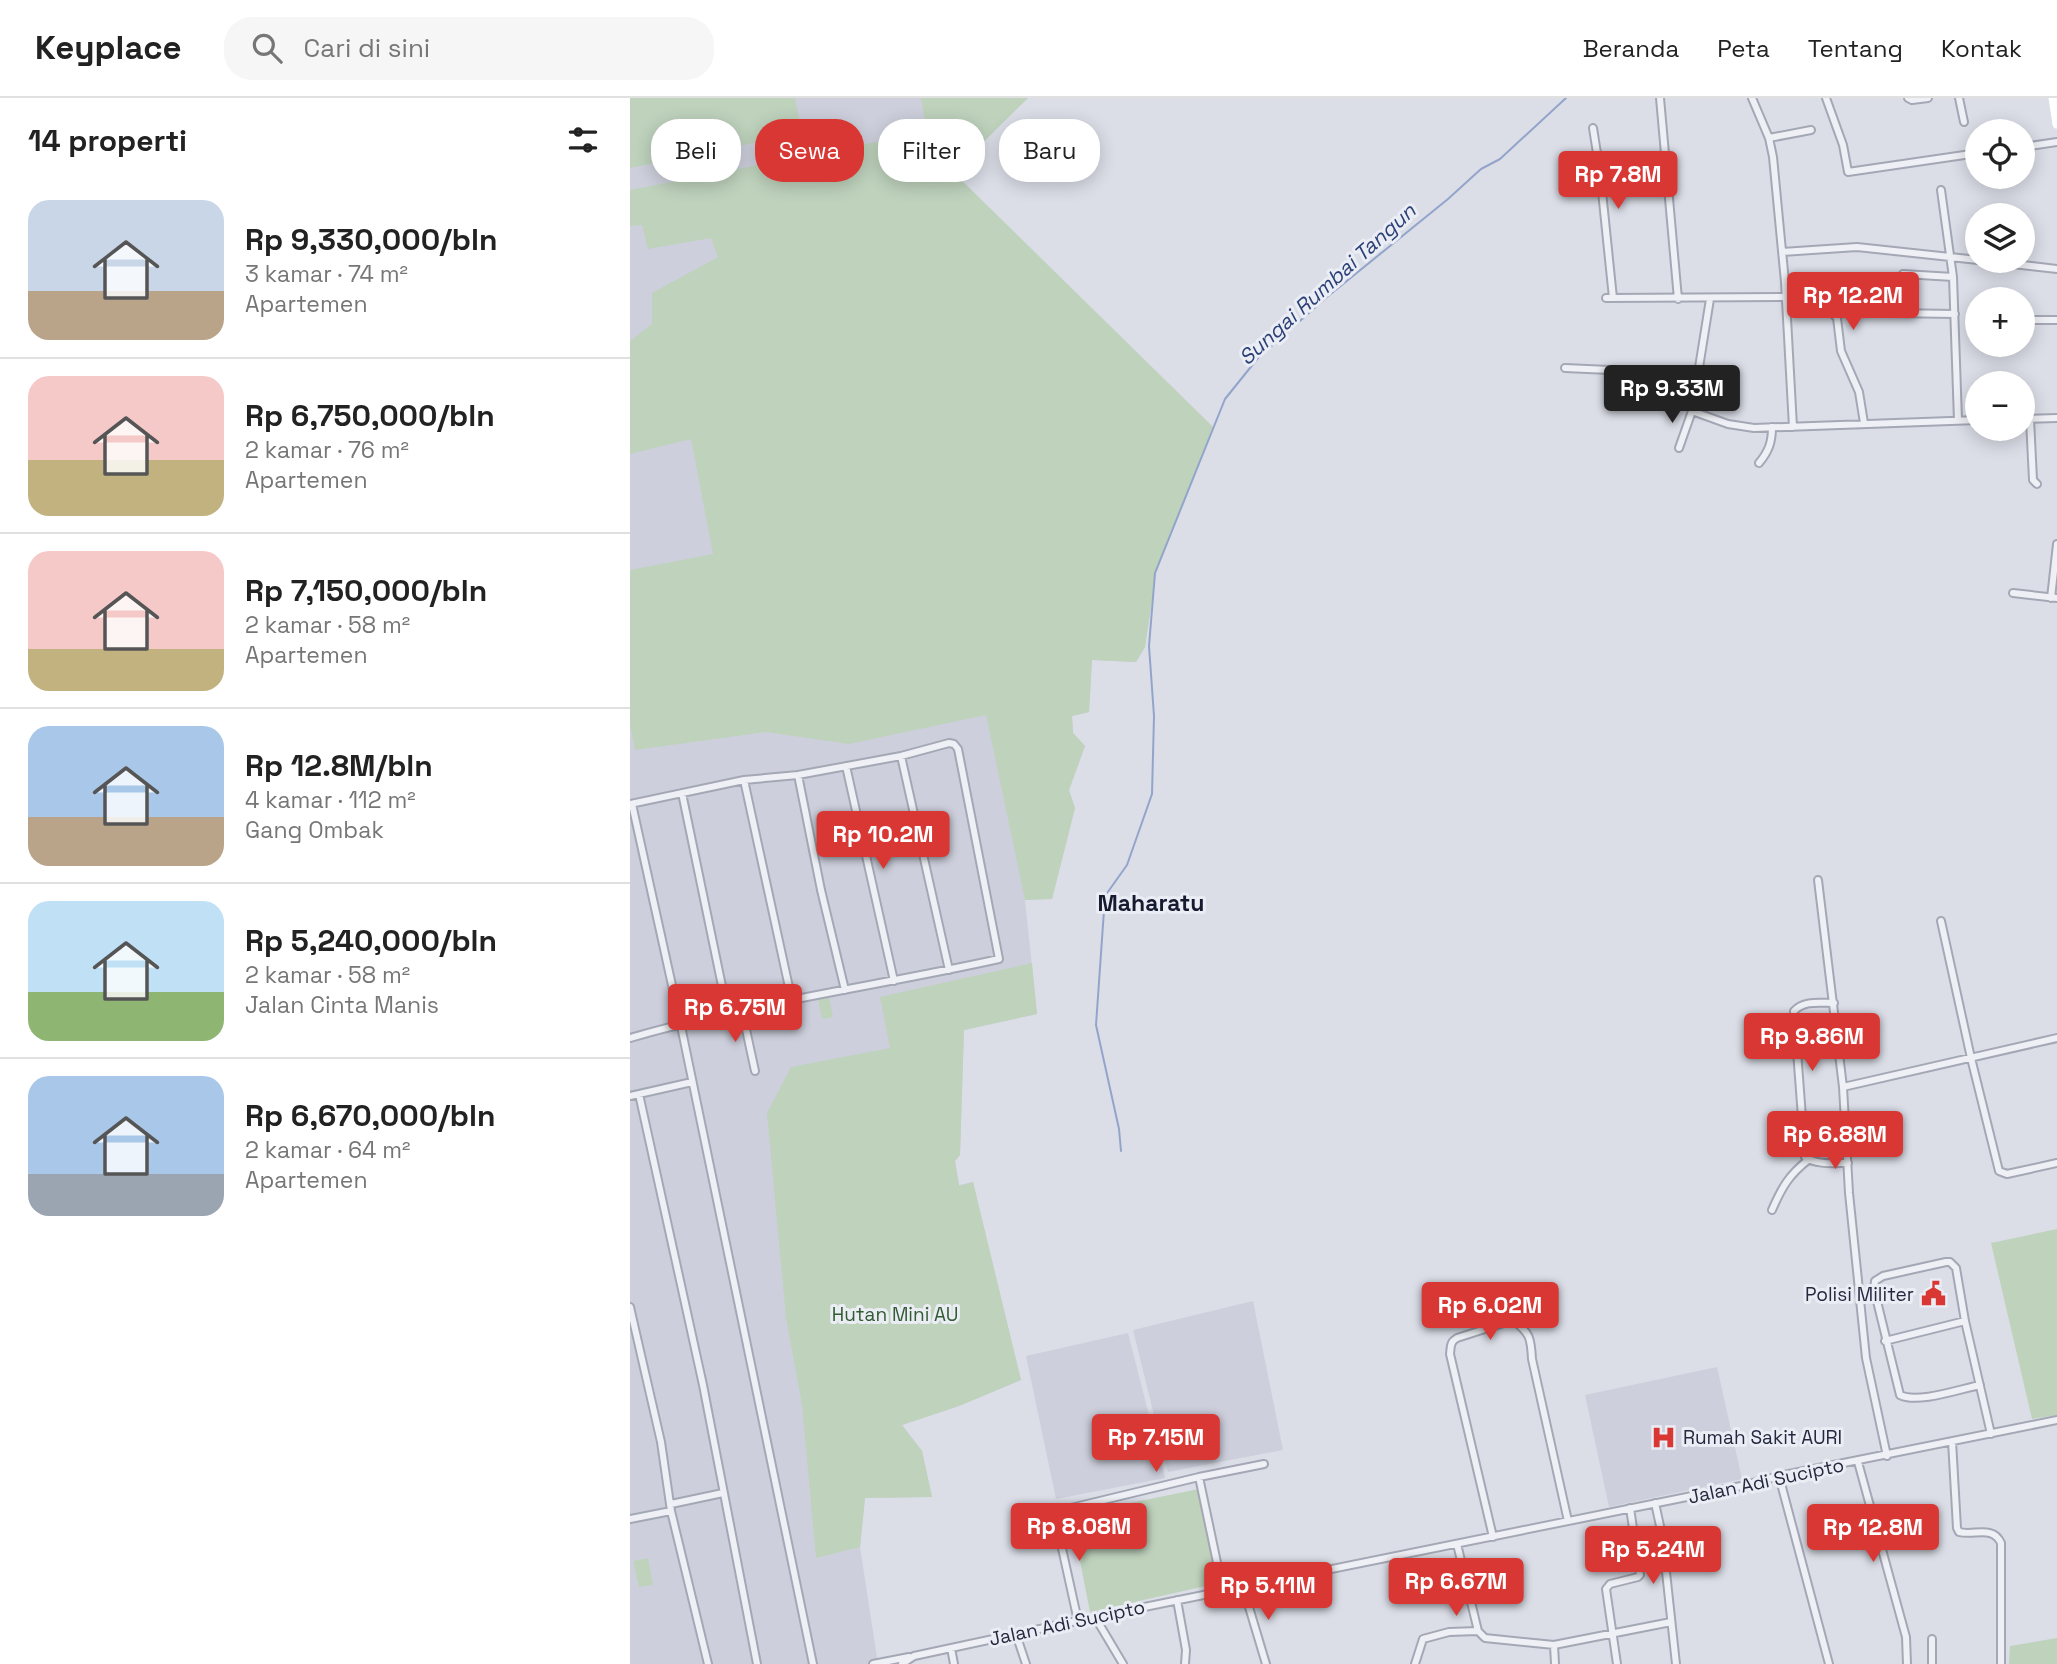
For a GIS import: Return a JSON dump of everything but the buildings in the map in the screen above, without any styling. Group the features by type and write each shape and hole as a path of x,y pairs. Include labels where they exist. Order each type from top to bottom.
{"main road":[{"path":"2053,98 2057,121"}],"street":[{"path":"1660,98 1678,299"},
{"path":"1752,98 1769,138 1773,156 1786,298 1793,426"},
{"path":"1826,98 1843,145 1848,172 1965,155"},
{"path":"1908,98 1928,98"},
{"path":"1959,98 1964,122"},
{"path":"1593,128 1600,172 1610,298 1817,300 1836,316 1841,351 1859,392 1864,423"},
{"path":"1769,138 1811,130"},
{"path":"2035,145 2057,142"},
{"path":"1648,179 1669,180"},
{"path":"1941,190 1954,277 1958,420"},
{"path":"1782,252 1854,247 1965,259"},
{"path":"2035,266 2057,269"},
{"path":"1903,274 1954,277"},
{"path":"1679,448 1692,411 1710,299"},
{"path":"1891,313 1955,314"},
{"path":"2035,320 2057,320"},
{"path":"1565,368 1698,374"},
{"path":"1692,411 1741,427 1965,420"},
{"path":"2035,419 2057,418"},
{"path":"1759,463 1768,452 1772,427"},
{"path":"2029,441 2033,480 2037,484"},
{"path":"2013,593 2054,598 2057,544"},
{"path":"630,1038 681,1026 728,1015 742,1011 999,959 958,749 954,744 799,775 744,780 631,804 681,1026 813,1664"},
{"path":"901,756 949,970"},
{"path":"846,766 894,981"},
{"path":"799,775 821,890 845,990"},
{"path":"744,780 792,1001"},
{"path":"682,793 728,1015"},
{"path":"1818,880 1843,1087 1850,1206 1866,1358 1887,1455"},
{"path":"1941,921 1998,1171 2007,1174 2057,1163"},
{"path":"1834,1003 1811,1003 1797,1007 1794,1011 1805,1157 1823,1163 1848,1163"},
{"path":"742,1011 755,1071"},
{"path":"1843,1087 2057,1038"},
{"path":"630,1096 692,1082"},
{"path":"639,1094 703,1385 757,1664"},
{"path":"1772,1210 1788,1179 1808,1160"},
{"path":"1980,1385 1908,1399 1900,1395 1885,1341 1874,1289 1875,1281 1883,1276 1950,1262 1956,1268 1965,1321 1980,1385 1991,1434"},
{"path":"630,1307 661,1442 671,1507 708,1664"},
{"path":"1493,1537 1450,1354 1451,1345 1457,1338 1513,1320 1525,1329 1531,1340 1532,1359 1568,1521"},
{"path":"1885,1341 1965,1321"},
{"name":"Jalan Adi Sucipto","path":"902,1664 914,1656 1078,1620 2057,1420"},
{"path":"1952,1441 1957,1528 1964,1533 1991,1532 2001,1543 2001,1664"},
{"path":"1858,1462 1906,1637 1907,1664"},
{"path":"1078,1620 1054,1512 1264,1464"},
{"path":"1779,1476 1829,1664"},
{"path":"1199,1477 1223,1591"},
{"path":"630,1519 723,1493"},
{"path":"1655,1503 1662,1535 1676,1664"},
{"path":"1617,1664 1607,1586 1640,1575 1630,1508"},
{"path":"1457,1544 1478,1631 1485,1638 1554,1645 1671,1622"},
{"path":"1243,1587 1266,1664"},
{"path":"1177,1600 1186,1650 1185,1664"},
{"path":"1095,1617 1123,1664"},
{"path":"1415,1664 1423,1639 1449,1632 1478,1631"},
{"path":"1016,1634 1026,1664"},
{"path":"1931,1639 1932,1664"},
{"path":"1554,1645 1555,1664"},
{"path":"951,1648 954,1664"},
{"path":"873,1664 914,1656"}],"shaded area":[{"path":"630,98 1028,98 1007,119 999,119 999,127 985,140 985,119 878,119 878,182 963,182 1213,427 1156,573 1145,647 1136,662 1092,660 1089,712 1072,716 1073,733 1085,746 1069,790 1075,808 1052,899 1025,900 1037,1014 964,1030 960,1155 955,1161 959,1185 973,1182 1021,1380 959,1406 902,1425 922,1451 932,1497 865,1498 860,1547 878,1664 630,1664"},
{"path":"1253,1301 1283,1450 1168,1472 1133,1330"},
{"path":"1128,1333 1165,1478 1056,1499 1026,1356"},
{"name":"Rumah Sakit AURI","path":"1717,1367 1742,1479 1609,1507 1585,1395"}],"green space":[{"path":"630,98 795,98 799,119 755,119 755,143 741,145 741,119 651,119 651,164 630,168"},
{"path":"921,98 1028,98 1007,119 999,119 999,127 985,140 985,119 925,119"},
{"path":"878,142 878,182 963,182 1213,427 1156,573 1145,647 1136,662 1092,660 1089,712 1072,716 1073,733 1085,746 1069,790 1075,808 1052,899 1025,900 986,715 849,744 766,732 635,750 630,724 630,570 713,554 691,439 630,454 630,341 652,324 652,293 718,257 711,238 648,249 642,225 630,226 630,190 671,182 741,182 741,168 755,166 755,182 864,182 864,144"},
{"name":"Hutan Mini AU","path":"1032,963 1037,1014 964,1030 960,1155 955,1161 959,1186 973,1182 1021,1380 959,1406 902,1425 922,1451 932,1497 865,1498 860,1547 816,1558 802,1405 786,1318 767,1113 791,1067 890,1048 880,997"},
{"path":"829,997 833,1017 822,1019 818,999"},
{"path":"2057,1229 2057,1415 2032,1419 1991,1243"},
{"path":"1199,1489 1219,1583 1090,1612 1071,1515"},
{"path":"648,1558 653,1585 639,1587 633,1561"},
{"path":"2057,1638 2057,1664 2009,1664 2010,1646"}],"waterway":[{"name":"Sungai Rumbai Tangun","path":"1121,1151 1119,1129 1096,1025 1105,896 1127,865 1152,794 1154,716 1149,646 1155,573 1225,399 1258,358 1327,297 1481,169 1500,159 1566,98"}],"place":[{"name":"Polisi Militer","path":"1934,1294"},
{"name":"Rumah Sakit AURI","path":"1663,1437"}],"district":[{"name":"Maharatu","path":"1151,903"}]}
